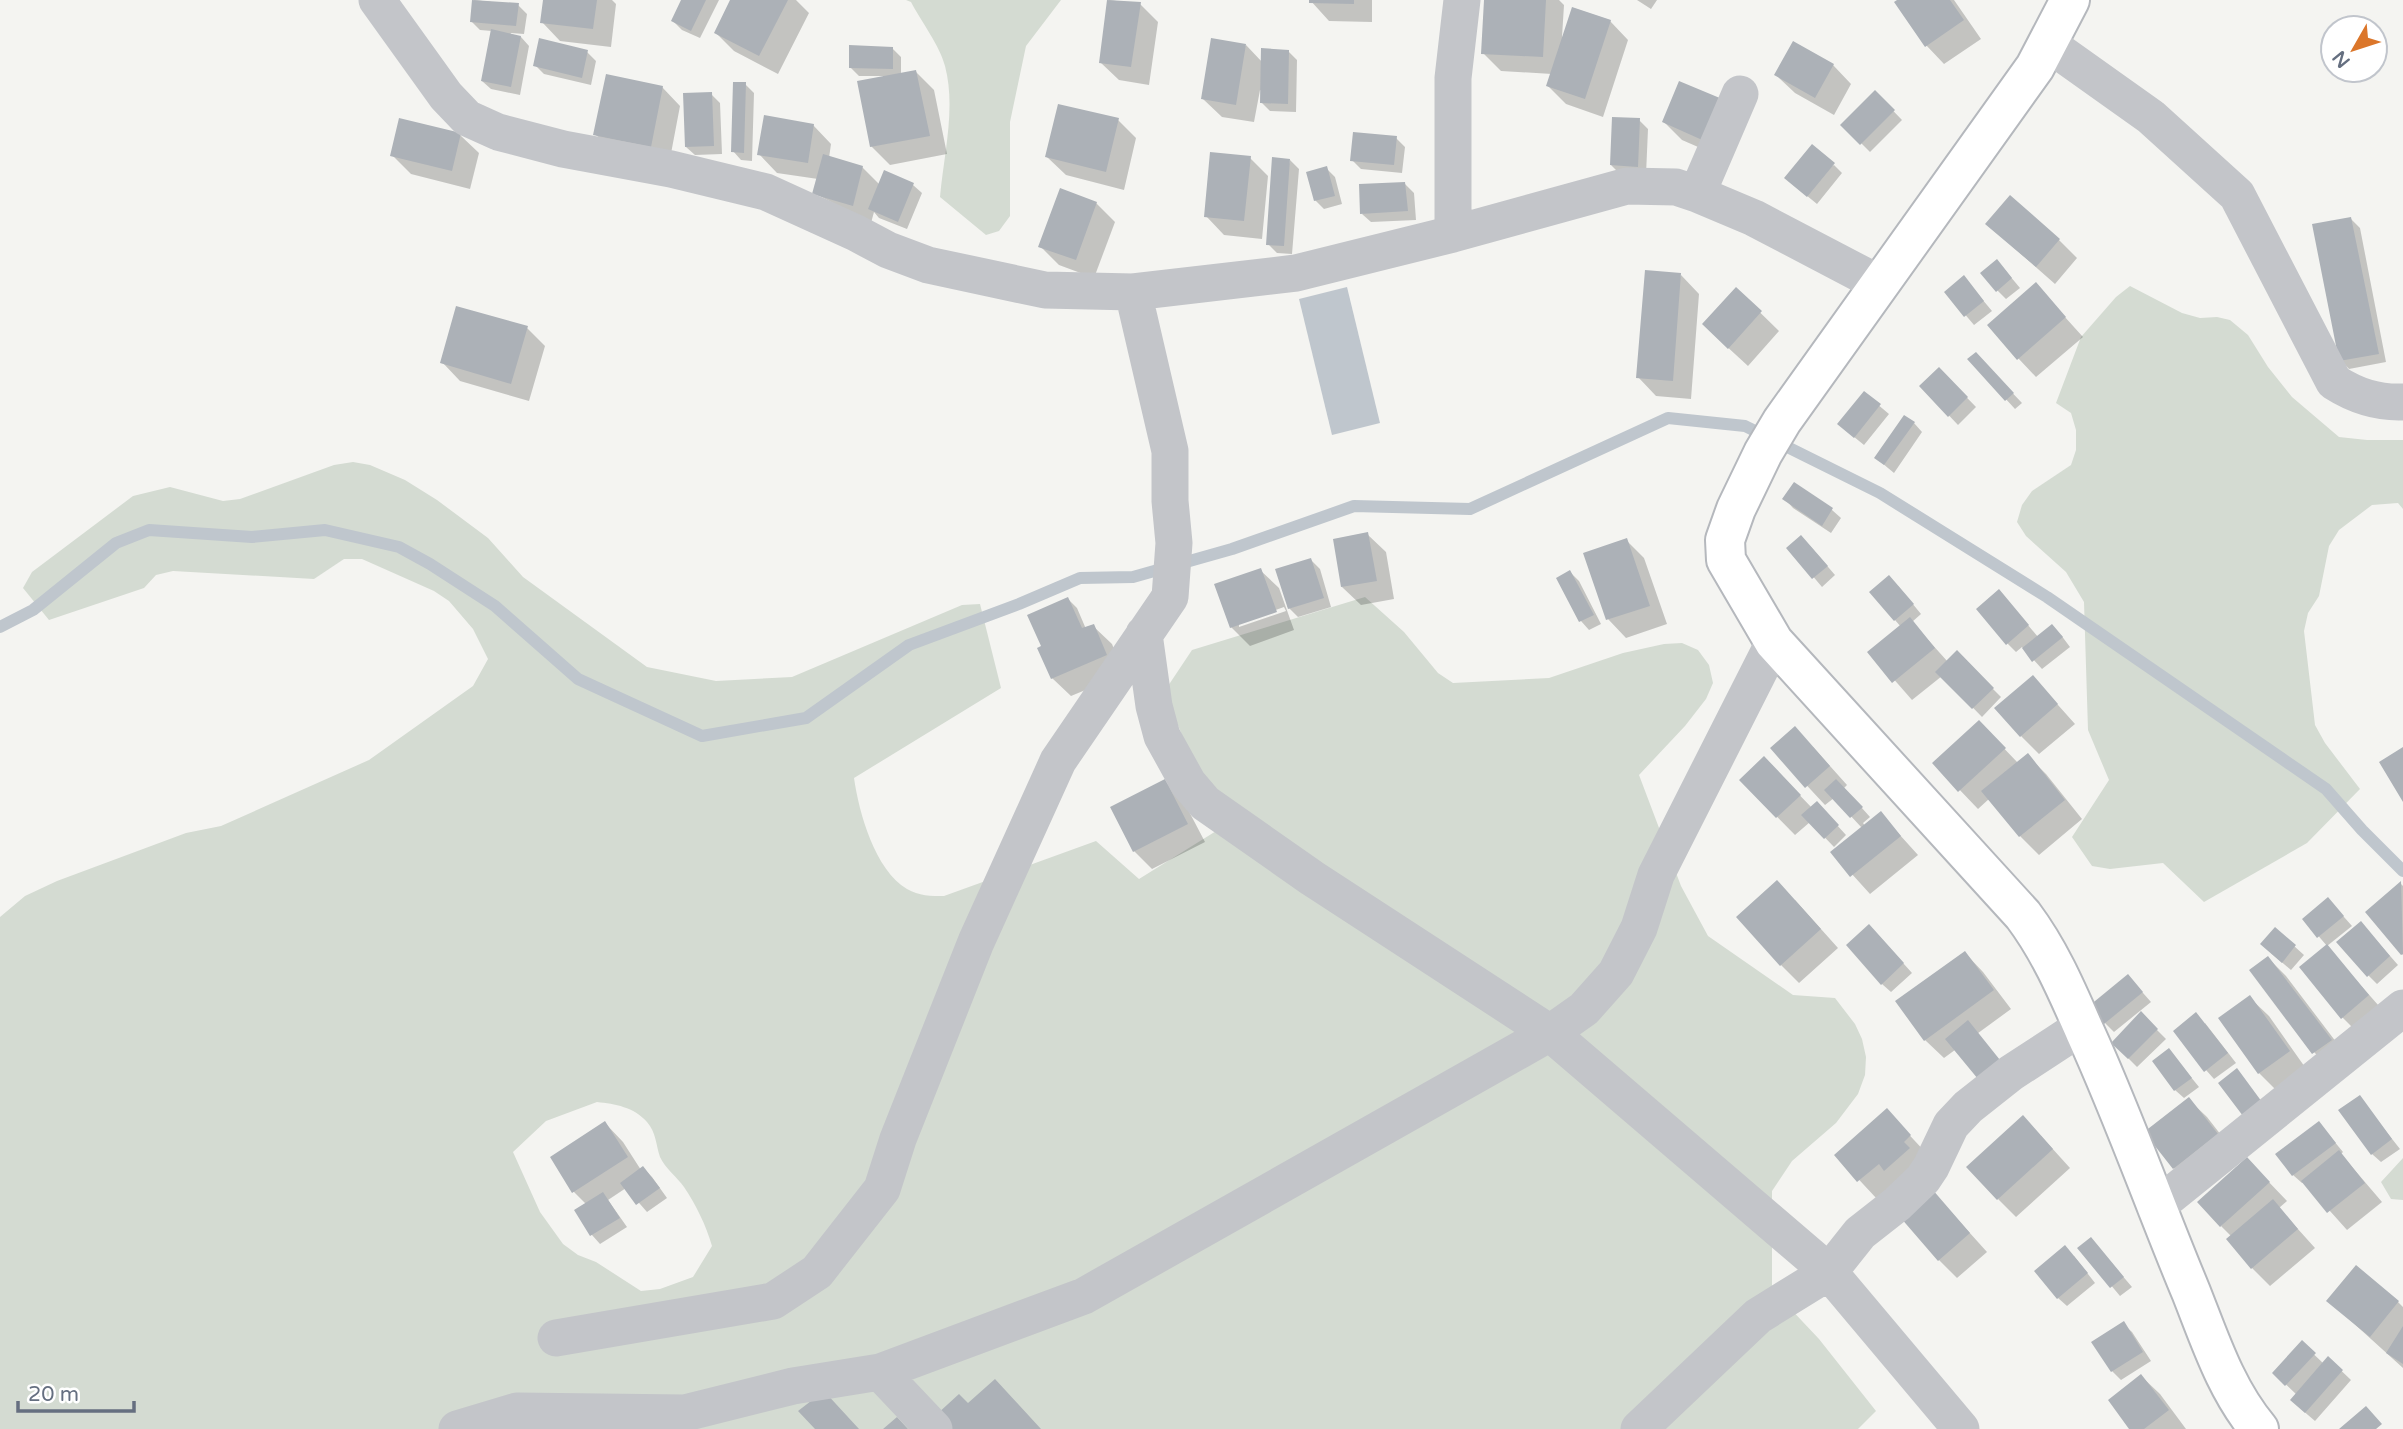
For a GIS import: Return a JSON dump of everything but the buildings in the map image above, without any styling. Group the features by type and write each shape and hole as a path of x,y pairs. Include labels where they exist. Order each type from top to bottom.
{"street":[{"path":"377,0 446,96 467,118 498,132 563,149 671,169 766,192 888,250 928,265 1045,290 1133,292 1296,273 1627,186 1676,187 1697,194 1754,218 1881,284"},
{"path":"1452,234 1453,78 1462,0"},
{"path":"2070,0 2035,67 1782,421 1762,453 1725,540 1726,560 1774,642 2023,915 2046,949 2108,1083 2228,1383 2259,1429"},
{"path":"2047,43 2151,117 2237,195 2334,382 2352,393 2373,400 2403,402"},
{"path":"1697,194 1740,94"},
{"path":"556,1338 774,1301 817,1272 882,1189 898,1139 971,954 1058,761 1170,597 1174,544 1170,500 1170,451 1133,292"},
{"path":"1144,634 1154,706 1162,736 1188,783 1205,803 1312,878 1550,1033 1829,1272 1961,1429"},
{"path":"457,1429 517,1411 692,1421 793,1386 880,1372 1084,1296 1550,1033 1584,1009 1616,973 1639,928 1656,875 1774,642"},
{"path":"2156,1207 2403,1008"},
{"path":"1639,1429 1758,1317 1829,1272 1860,1233 1923,1179 1951,1125 1968,1107 2011,1073 2083,1026"},
{"path":"880,1372 934,1429"}],"shaded area":[{"path":"906,0 1061,0 1026,46 1010,122 1010,216 999,231 986,235 940,197 948,131 948,82 939,50 911,2"},
{"path":"2130,286 2182,313 2200,318 2217,317 2230,320 2248,335 2268,367 2292,397 2339,437 2403,440 2403,509 2398,503 2372,505 2339,530 2329,546 2319,596 2308,613 2304,631 2315,725 2325,743 2360,789 2307,843 2204,902 2163,863 2110,869 2092,866 2072,837 2109,780 2088,730 2084,602 2066,572 2026,536 2017,522 2022,505 2032,491 2071,465 2076,450 2076,430 2071,413 2056,403 2081,337 2116,297"},
{"path":"1347,287 1380,423 1332,435 1299,299"},
{"path":"353,462 370,465 405,480 437,500 488,538 523,577 647,667 716,681 792,677 962,605 980,604 1001,688 854,778 860,807 877,855 896,880 907,889 925,895 944,896 1096,841 1139,879 1221,828 1164,692 1192,650 1365,597 1404,632 1438,673 1453,683 1549,678 1623,653 1664,644 1682,643 1698,650 1709,665 1713,683 1706,699 1685,726 1639,775 1681,886 1708,936 1793,995 1835,998 1855,1024 1862,1039 1866,1057 1865,1075 1858,1094 1836,1123 1792,1161 1772,1191 1772,1289 1819,1339 1876,1411 1858,1429 0,1429 0,917 25,896 57,881 186,833 221,826 369,760 473,686 488,659 473,629 449,601 434,591 362,559 344,559 314,579 173,571 156,575 144,588 49,620 23,588 32,572 133,496 170,487 223,501 240,499 334,465","holes":["597,1102 630,1110 647,1122 654,1134 662,1161 684,1187 697,1208 712,1246 693,1277 660,1289 641,1291 563,1244 540,1212 513,1152 546,1121"]},
{"path":"2403,1158 2403,1200 2391,1199 2381,1182"}],"waterway":[{"path":"0,627 33,610 116,543 149,530 252,537 325,530 399,547 495,606 578,679 702,736 806,718 909,645 1080,578 1133,577 1232,549 1354,506 1470,509 1668,418 1745,426 1880,493 2047,597 2326,789 2403,871"}]}
